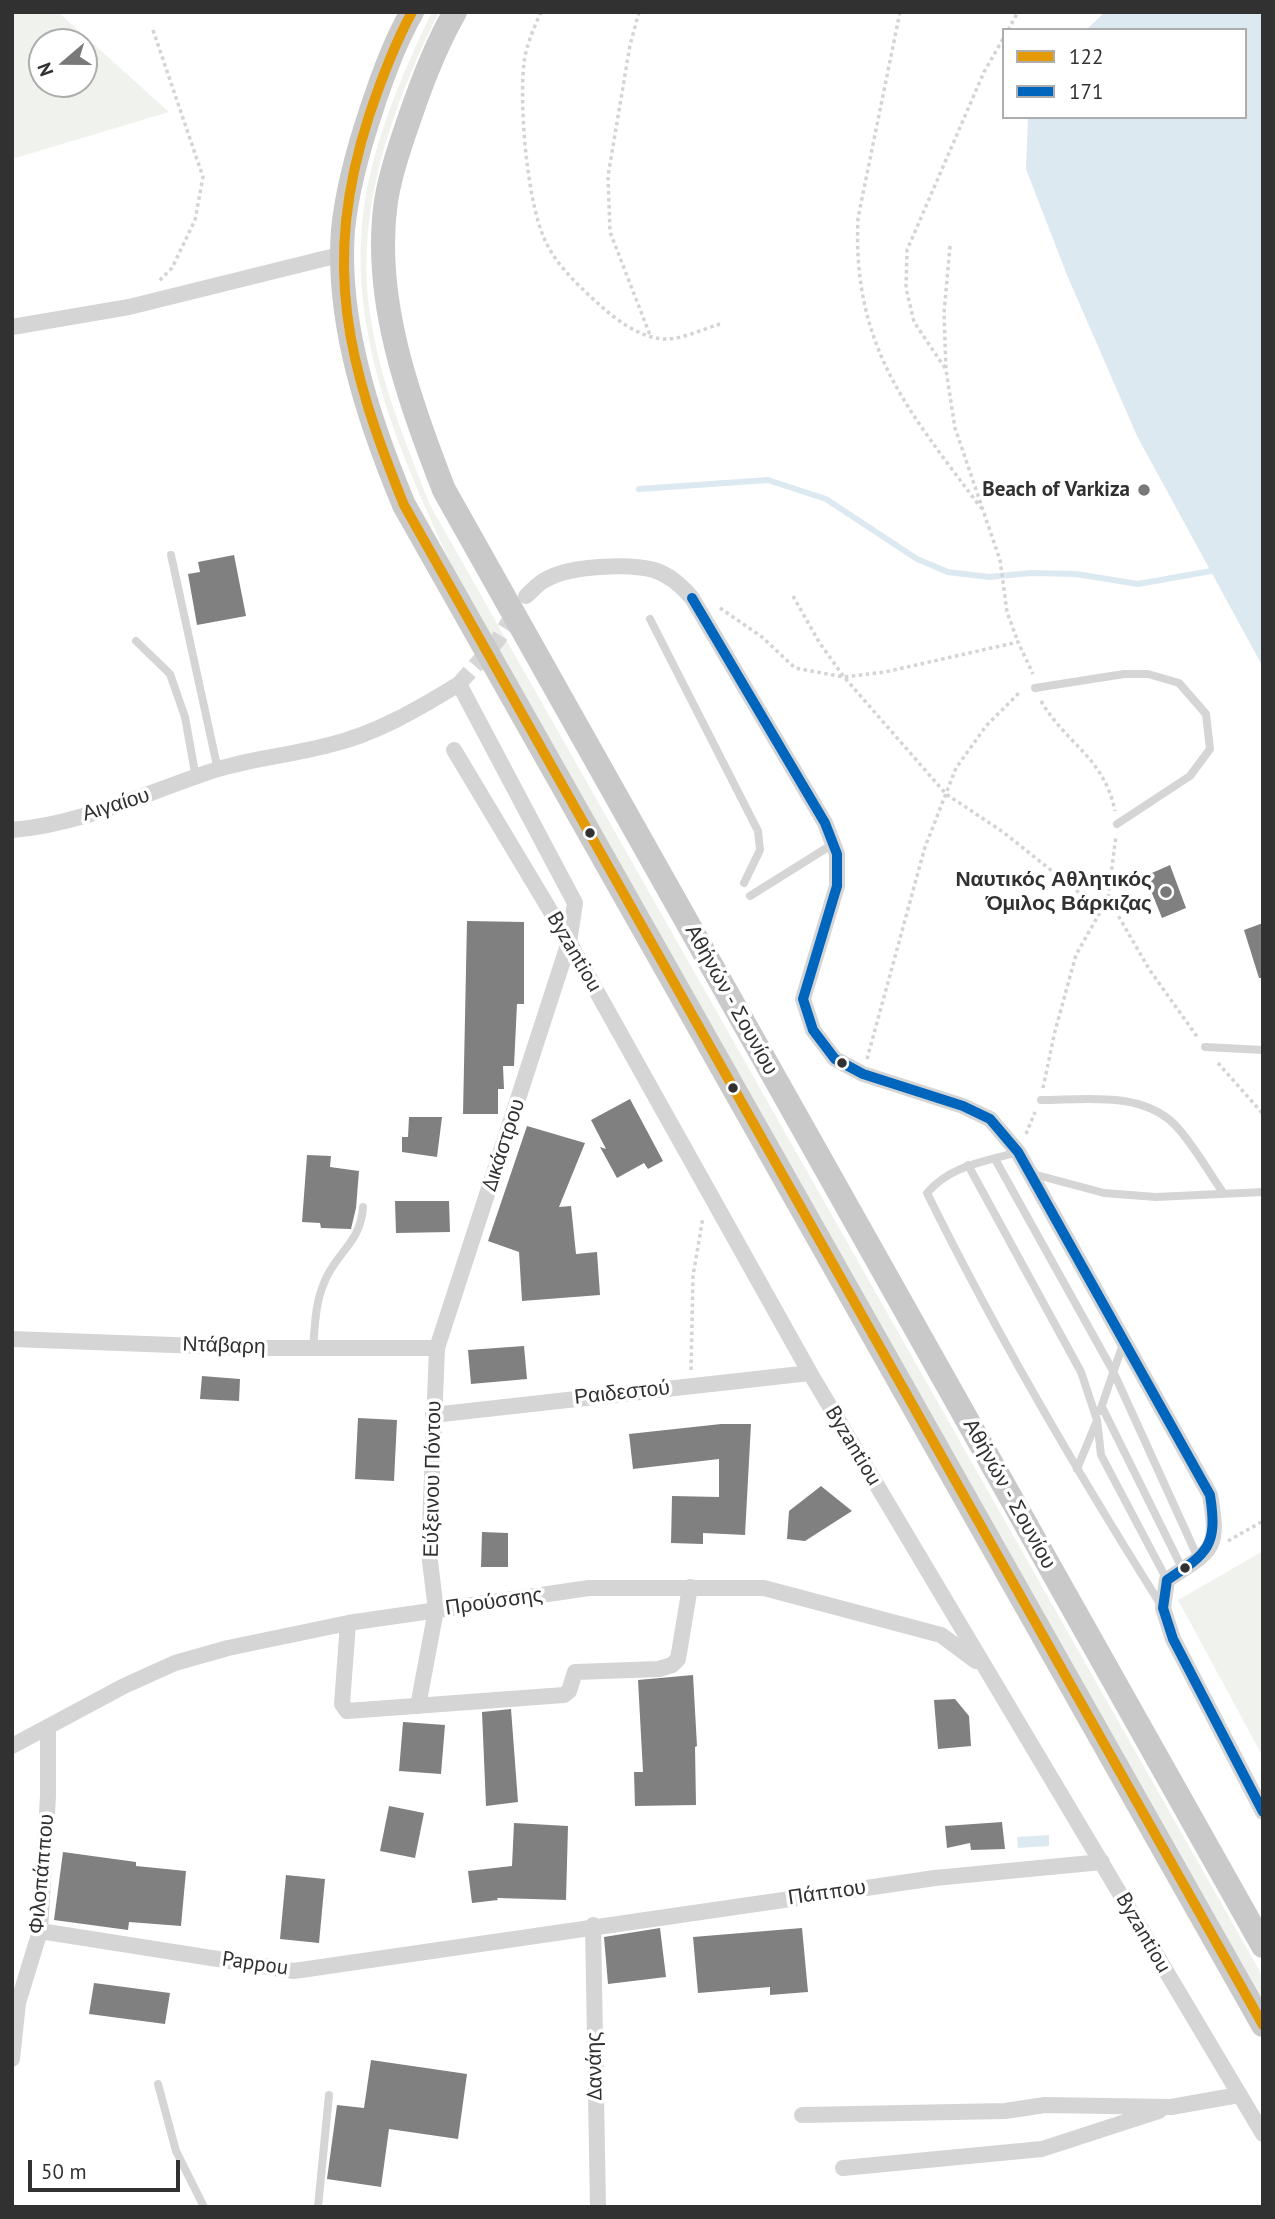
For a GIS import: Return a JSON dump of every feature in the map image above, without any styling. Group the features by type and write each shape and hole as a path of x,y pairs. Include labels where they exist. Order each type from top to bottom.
{"main road":[{"name":"Αθήνών - Σουνίου","path":"412,12 382,78 357,153 346,207 343,254 348,314 360,375 377,436 404,505 1263,2025"},
{"name":"Αθήνών - Σουνίου","path":"455,12 438,40 398,152 386,201 383,249 387,303 402,364 418,420 444,490 1263,1946"}],"street":[{"path":"12,327 129,307 343,254"},
{"path":"526,596 546,579 571,571 610,567 653,569 677,580 692,598 825,822 837,854 837,886 803,999 813,1030 835,1059 863,1074 963,1106 990,1119 1018,1152 1210,1495 1216,1530 1203,1555 1167,1580 1163,1608 1173,1639 1263,1812"},
{"name":"Δικάστρου","path":"218,769 333,745 389,724 459,684 575,903 569,942 437,1348"},
{"name":"Byzantiou","path":"454,750 569,942 810,1373 1263,2134"},
{"name":"Αιγαίου","path":"12,830 40,828 146,797 218,769"},
{"name":"Ντάβαρη","path":"12,1339 313,1349 437,1348"},
{"name":"Εύξεινου Πόντου","path":"418,1706 436,1609 429,1553 437,1348"},
{"name":"Ραιδεστού","path":"433,1415 810,1373"},
{"path":"348,1623 343,1709 564,1695 569,1691 575,1672 672,1665 678,1659 690,1587"},
{"name":"Προύσσης","path":"12,1746 124,1686 175,1663 228,1648 348,1623 589,1588 764,1588 941,1635 984,1667"},
{"name":"Φιλοπάππου","path":"12,2059 15,2003 40,1931 48,1796 48,1727"},
{"name":"Πάππου","path":"40,1931 294,1971 935,1878 1102,1862"},
{"name":"Δανάης","path":"593,1926 598,2207"},
{"path":"844,2168 1042,2149 1171,2107 1239,2095"},
{"path":"802,2115 1005,2111 1045,2105 1171,2107"}],"lane":[{"path":"171,555 218,769"},
{"path":"650,619 758,831 760,850 744,883"},
{"path":"135,641 170,674 185,717 196,778"},
{"path":"1035,688 1124,674 1148,674 1179,683 1206,714 1210,749 1190,776 1117,824"},
{"path":"750,896 833,844"},
{"path":"1205,1046 1263,1051"},
{"path":"1041,1100 1124,1100 1156,1112 1173,1123 1224,1194"},
{"path":"1018,1152 968,1165 939,1179 927,1193 958,1255 1077,1469 1163,1608"},
{"path":"995,1159 1113,1371 1203,1555"},
{"path":"968,1165 1081,1372 1097,1419 1101,1455 1167,1580"},
{"path":"1030,1173 1104,1193 1156,1197 1263,1192"},
{"path":"313,1349 316,1307 324,1281 362,1225 363,1207"},
{"path":"1077,1469 1124,1341"},
{"path":"1102,1407 1183,1570"},
{"path":"158,2084 176,2151 204,2207"},
{"path":"318,2207 330,2095"}],"path":[{"path":"541,12 524,63 524,105 533,199 543,238 580,287 616,319 651,337 669,339 720,324"},
{"path":"639,12 630,45 608,176 610,232 651,337"},
{"path":"900,12 859,218 857,248 864,312 902,402 981,508"},
{"path":"1009,28 1018,12"},
{"path":"153,30 203,177 195,220 172,268 155,284"},
{"path":"946,370 914,322 906,288 907,250 974,96 1002,41"},
{"path":"950,246 944,313 946,370 955,428 1000,560 1007,612 1035,677 1035,688 1051,719 1090,757 1110,786 1117,824 1108,898 1076,955 1055,1031 1041,1100 1018,1152"},
{"path":"793,596 819,642 844,677 946,794 1003,832 1101,910"},
{"path":"692,598 708,599 762,637 794,668 844,677 885,672 1018,642"},
{"path":"863,1074 925,847 956,768 986,726 1035,677"},
{"path":"1108,898 1149,969 1205,1046 1263,1114"},
{"path":"691,1386 693,1276 708,1191"},
{"path":"1203,1555 1255,1529 1263,1521"}],"shaded area":[{"path":"12,12 58,12 76,28 28,28 28,98 98,98 98,48 169,112 12,159"},
{"path":"432,12 439,12 407,84 382,158 373,196 367,274 370,313 380,363 394,411 430,505 1263,1977 1263,2000 453,568 415,482 382,393 371,347 363,301 361,254 364,207 382,132 410,59"},
{"path":"1105,12 1263,12 1263,667 1137,436 1067,275 1026,169 1028,119 1247,119 1247,28 1088,28"},
{"path":"1263,1551 1263,1757 1178,1600"},
{"path":"1049,1835 1049,1846 1018,1848 1017,1837"}],"building":[{"path":"234,555 246,616 197,625 188,574 200,572 198,562"},
{"name":"Ναυτικός Αθλητικός Όμιλος Βάρκιζας","path":"1170,865 1186,908 1162,918 1145,876"},
{"path":"467,921 524,922 524,1004 517,1004 514,1066 503,1066 504,1089 498,1089 498,1114 463,1114"},
{"path":"1263,923 1263,978 1259,978 1244,930"},
{"path":"630,1099 663,1161 648,1169 644,1163 617,1178 600,1147 606,1149 591,1120"},
{"path":"409,1117 442,1117 437,1157 402,1152 402,1137 408,1137"},
{"path":"527,1126 585,1143 559,1207 571,1206 576,1254 597,1252 600,1295 522,1301 519,1252 488,1241"},
{"path":"307,1155 331,1156 330,1167 359,1171 351,1229 321,1228 320,1223 302,1222"},
{"path":"395,1201 449,1201 450,1232 396,1233"},
{"path":"524,1346 527,1379 471,1384 468,1350"},
{"path":"202,1376 240,1379 239,1401 200,1399"},
{"path":"358,1418 397,1420 394,1481 355,1479"},
{"path":"721,1424 751,1424 745,1535 703,1533 703,1544 671,1543 672,1496 719,1497 719,1459 633,1469 629,1434"},
{"path":"821,1486 852,1511 805,1541 787,1539 789,1511"},
{"path":"482,1532 508,1533 508,1567 481,1567"},
{"path":"693,1675 697,1746 696,1805 635,1806 634,1772 643,1772 638,1680"},
{"path":"955,1699 969,1716 971,1746 938,1749 934,1700"},
{"path":"511,1709 518,1802 486,1806 482,1712"},
{"path":"403,1722 445,1725 441,1774 399,1771"},
{"path":"389,1806 424,1813 415,1858 380,1851"},
{"path":"1002,1822 1005,1849 971,1850 970,1843 947,1848 945,1826"},
{"path":"514,1823 568,1826 566,1900 497,1898 498,1900 472,1903 468,1871 512,1866"},
{"path":"63,1852 136,1862 136,1866 186,1871 181,1926 129,1922 128,1930 54,1920"},
{"path":"286,1875 325,1879 319,1943 280,1939"},
{"path":"660,1928 666,1977 608,1984 604,1937"},
{"path":"802,1928 808,1992 770,1995 770,1987 698,1993 693,1937"},
{"path":"94,1983 170,1993 165,2024 89,2014"},
{"path":"371,2060 467,2074 458,2139 389,2129 381,2187 327,2179 337,2105 364,2108"}],"waterway":[{"path":"639,489 768,480 826,499 917,559 948,572 989,577 1031,573 1076,574 1138,584 1211,571"}],"tunnel":[{"path":"459,684 497,641 517,609"}],"transit line":[{"name":"122","path":"412,12 378,89 354,170 346,220 344,267 347,313 355,359 384,454 404,505 1263,2025"},
{"name":"171","path":"692,598 825,823 837,854 837,886 803,999 813,1030 835,1059 863,1074 963,1106 990,1119 1018,1152 1210,1495 1211,1537 1201,1555 1167,1580 1163,1608 1173,1639 1263,1812"}],"place":[{"name":"Beach of Varkiza","path":"1144,490"},
{"name":"Ναυτικός Αθλητικός Όμιλος Βάρκιζας","path":"1166,892"}]}
